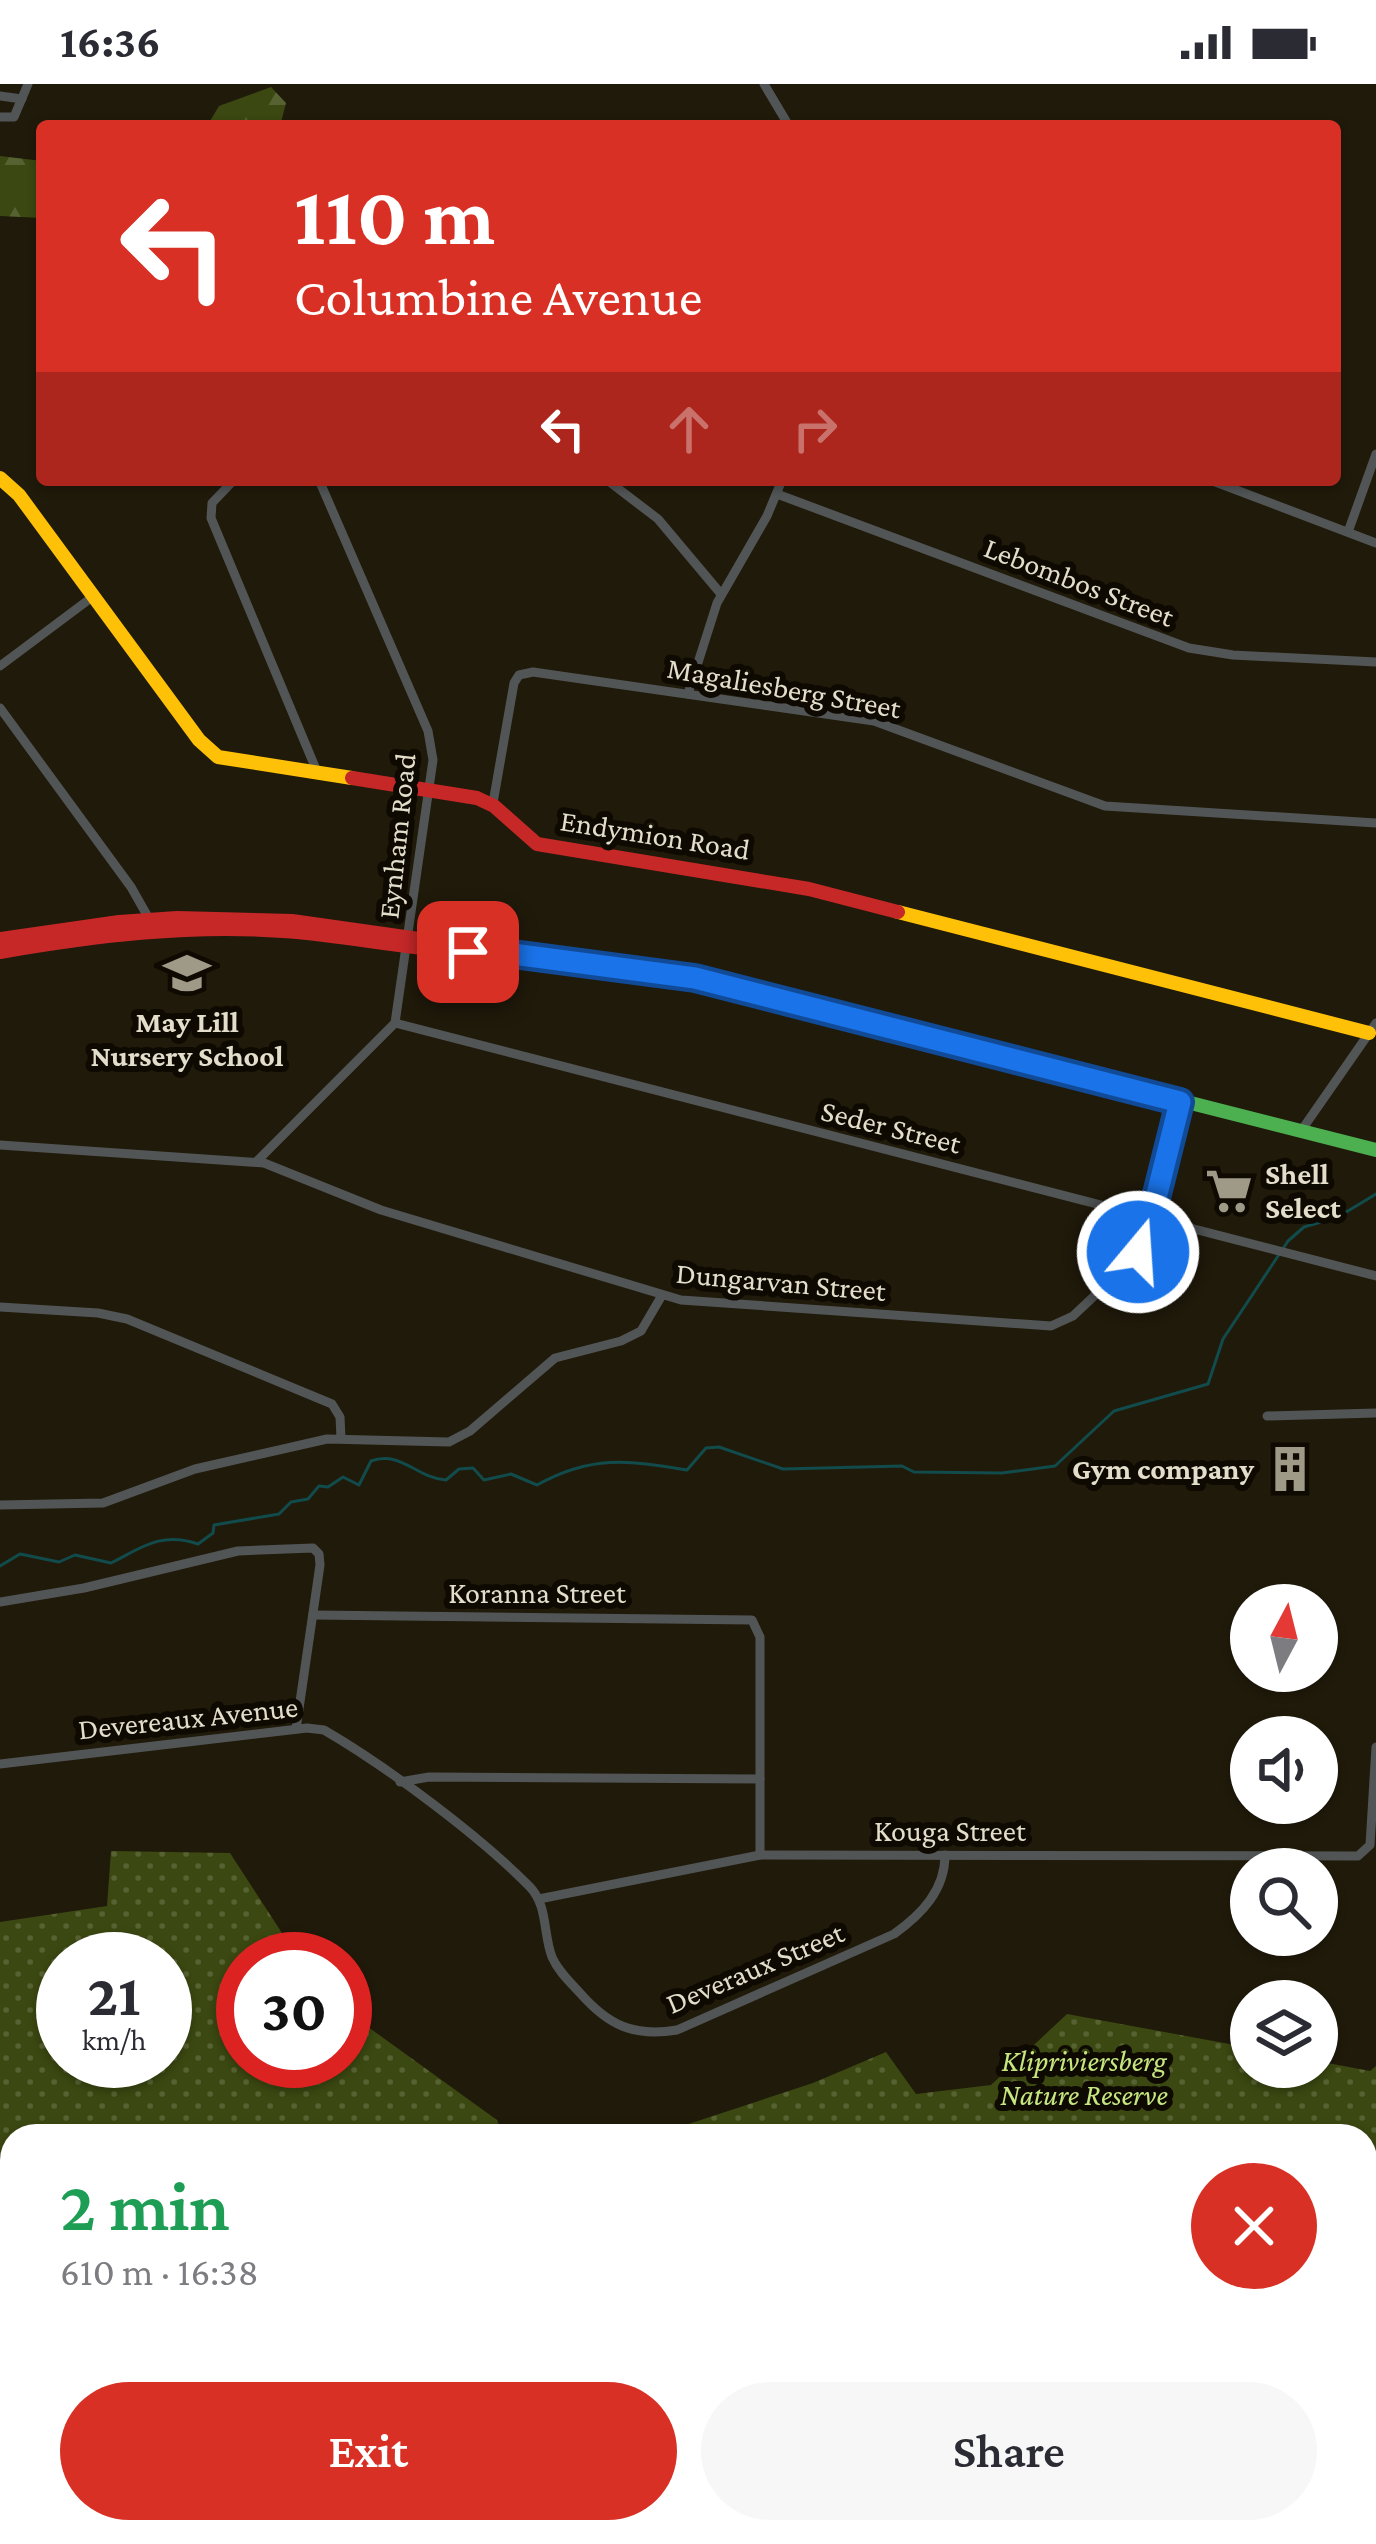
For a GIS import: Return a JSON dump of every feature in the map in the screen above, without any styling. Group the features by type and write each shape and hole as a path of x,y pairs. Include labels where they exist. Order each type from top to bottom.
{"main road":[{"name":"Endymion Road","path":"0,478 19,495 211,753 226,760 430,789 493,803 522,836 549,847 788,884 1372,1028"},
{"path":"0,939 153,926 286,925 695,978 1376,1150"},
{"path":"0,952 153,926"}],"street":[{"path":"0,117 14,118 28,84"},
{"path":"771,86 786,120"},
{"path":"0,96 22,99"},
{"path":"1348,532 1376,454"},
{"path":"228,486 212,503 211,518 318,774"},
{"name":"Eynham Road","path":"322,486 430,739 430,789 395,1023"},
{"path":"615,486 658,519 721,594"},
{"path":"688,694 721,594 780,486"},
{"path":"1233,486 1376,543"},
{"name":"Lebombos Street","path":"777,494 1189,648 1233,655 1376,662"},
{"path":"0,666 95,595"},
{"name":"Magaliesberg Street","path":"493,803 514,682 519,675 532,672 874,721 1106,806 1376,823"},
{"path":"0,708 131,887 153,926"},
{"path":"256,1162 395,1023"},
{"name":"Seder Street","path":"395,1023 1376,1276"},
{"path":"1301,1130 1372,1028"},
{"name":"Dungarvan Street","path":"0,1145 256,1162 381,1210 661,1297 1051,1326 1073,1316 1142,1246 1180,1102"},
{"path":"0,1505 103,1502 195,1469 341,1438 436,1444 460,1438 555,1358 622,1341 640,1331 661,1297"},
{"path":"0,1306 98,1313 140,1324 332,1404 340,1418 341,1438"},
{"path":"1267,1416 1376,1413"},
{"path":"0,1602 84,1588 238,1551 294,1546 316,1550 320,1561 296,1730"},
{"name":"Koranna Street","path":"313,1615 741,1618 758,1627 760,1779"},
{"name":"Devereaux Avenue","path":"0,1764 324,1730 495,1858 539,1899"},
{"name":"Kouga Street","path":"539,1899 760,1855 1354,1857 1370,1845 1376,1747"},
{"path":"399,1783 421,1777 760,1779 760,1855"},
{"name":"Deveraux Street","path":"539,1899 555,1963 592,2008 623,2029 658,2033 677,2030 894,1934 938,1889 945,1855"}],"green space":[{"path":"271,87 286,103 282,120 211,120 219,106"},
{"path":"0,156 36,160 36,218 0,216"},
{"path":"111,1851 230,1853 281,1932 216,1932 216,2088 372,2088 372,2030 498,2124 0,2124 0,1922 107,1906"},
{"name":"Klipriviersberg Nature Reserve","path":"1067,2014 1230,2044 1230,2088 1338,2088 1338,2065 1370,2071 1376,2066 1376,2124 688,2124 813,2083 886,2052 916,2094 991,2085"}],"waterway":[{"path":"0,1566 20,1554 59,1562 75,1555 111,1563 162,1540 198,1544 213,1533 214,1525 279,1514 291,1502 308,1499 319,1486 328,1487 343,1477 359,1485 371,1461 382,1459 446,1480 459,1469 473,1468 484,1480 511,1474 537,1485 575,1469 610,1462 687,1470 706,1448 719,1447 783,1469 902,1466 914,1472 1002,1473 1055,1466 1114,1411 1208,1384 1223,1339 1288,1241 1304,1227 1338,1217 1376,1194"}],"traffic: fast":[{"path":"800,1004 1376,1150"}],"traffic: slow":[{"path":"0,478 19,495 199,740 218,757 352,778"},
{"path":"898,912 1369,1033"}],"traffic: jam":[{"path":"352,778 477,798 494,806 537,844 809,889 898,912"},
{"path":"0,939 177,918 292,921 695,978 800,1004"},
{"path":"0,952 106,936 212,929 306,933 466,952"}],"place":[{"name":"May Lill Nursery School","path":"187,973"},
{"name":"Shell Select","path":"1229,1191"},
{"name":"Gym company","path":"1290,1469"}],"route":[{"path":"468,952 474,949 695,978 1180,1102 1138,1252"}]}
